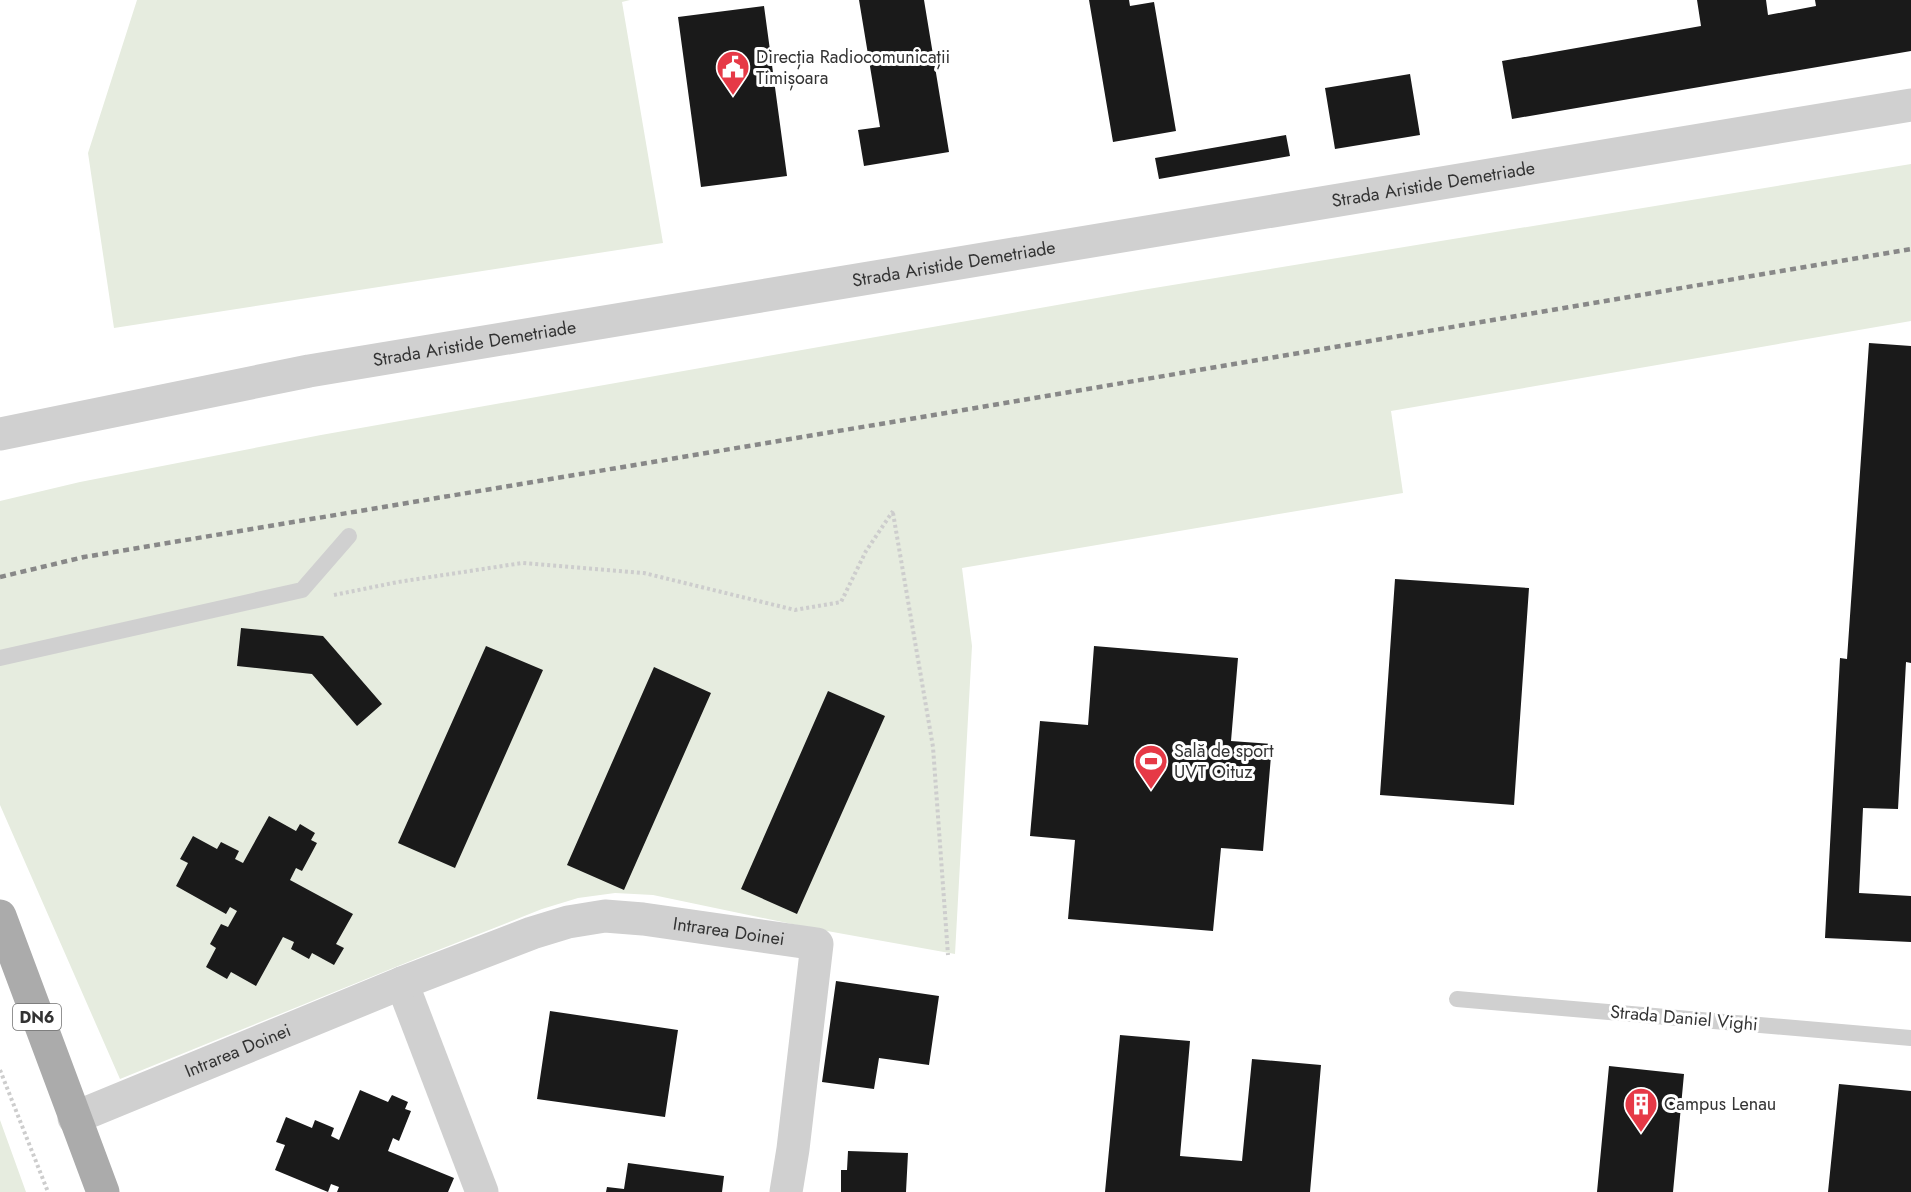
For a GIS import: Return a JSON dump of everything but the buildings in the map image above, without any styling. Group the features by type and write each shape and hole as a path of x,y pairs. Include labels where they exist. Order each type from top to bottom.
{"main road":[{"name":"DN6","path":"0,916 103,1192"}],"street":[{"name":"Strada Aristide Demetriade","path":"0,434 309,371 1911,105"},
{"name":"Intrarea Doinei","path":"74,1118 402,983 532,933 568,922 605,916 643,919 817,944 786,1192"},
{"path":"402,983 482,1192"}],"lane":[{"path":"0,658 302,590 349,536"},
{"name":"Strada Daniel Vighi","path":"1457,999 1911,1038"}],"path":[{"path":"331,595 522,563 644,573 795,610 841,602 866,551 893,511 933,747 948,955"},
{"path":"0,1070 48,1192"}],"shaded area":[{"path":"137,0 630,0 622,2 663,243 114,328 88,153"},
{"path":"1911,164 1911,321 1391,411 1403,493 962,568 972,646 955,954 816,929 653,895 615,893 578,898 542,909 120,1079 0,805 0,501 80,482 321,435 1142,290"},
{"path":"0,1120 26,1192 0,1192"}],"railway":[{"path":"0,577 84,557 1911,249"}],"place":[{"name":"Direcția Radiocomunicații Timișoara","path":"733,96"},
{"name":"Sală de sport UVT Oituz","path":"1151,790"},
{"name":"Campus Lenau","path":"1641,1133"}]}
